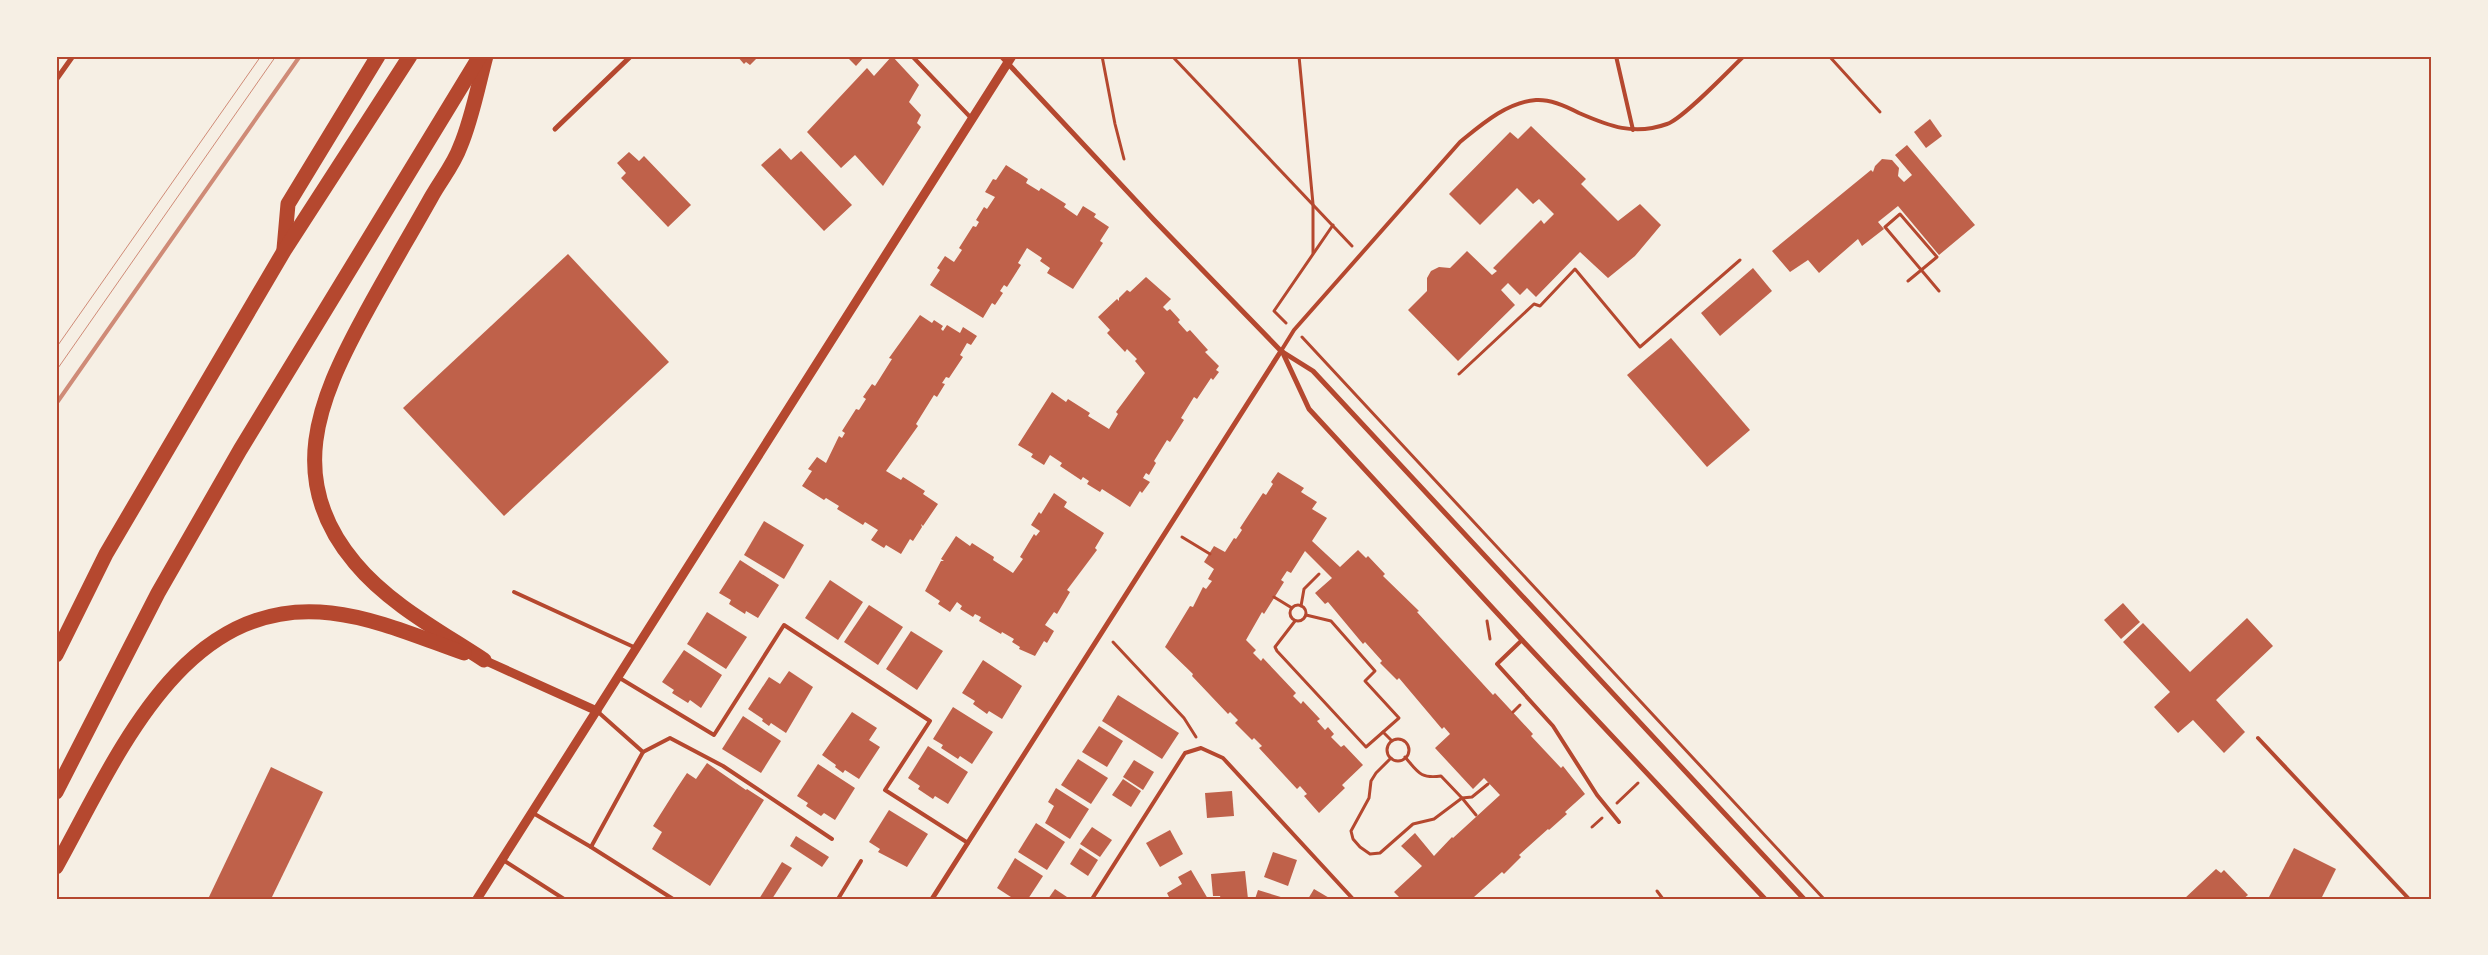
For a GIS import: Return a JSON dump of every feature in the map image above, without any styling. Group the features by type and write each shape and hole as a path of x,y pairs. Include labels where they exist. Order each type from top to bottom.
{"highway":[{"path":"284,251 288,204 378,56"},
{"path":"56,655 106,554 284,251 410,56"},
{"path":"56,792 158,593 240,450 480,56"},
{"path":"484,660 404,607 369,578 354,562 330,523 320,501 314,456 321,412 330,384 377,293 460,148 486,56"},
{"path":"56,867 129,737 157,696 196,653 212,640 245,623 286,613 330,612 368,621 484,660"}],"street":[{"path":"56,80 73,56"},
{"path":"555,129 631,56"},
{"path":"477,899 972,119 1007,59 1154,220 1282,351 1313,371 1804,899"},
{"path":"1282,351 1310,409 1522,640 1765,899"},
{"path":"932,899 1092,644 1282,351"},
{"path":"484,660 597,711"}],"lane":[{"path":"912,56 972,119"},
{"path":"1616,56 1634,130"},
{"path":"1282,351 1294,330 1460,142 1480,126 1506,110 1536,100 1550,101 1567,106 1613,128 1634,130 1669,124 1744,56"},
{"path":"514,592 636,648"},
{"path":"618,677 714,735 784,625 930,721 885,790 968,843"},
{"path":"1522,640 1497,664 1554,726 1597,795 1619,822"},
{"path":"597,711 643,752"},
{"path":"591,847 643,752 670,738 723,766 832,839"},
{"path":"2258,738 2409,899"},
{"path":"1092,899 1185,753 1201,748 1223,758 1353,899"},
{"path":"532,813 591,847 673,899"},
{"path":"503,860 563,899"},
{"path":"838,899 861,861"}],"path":[{"path":"1102,56 1114,124 1124,158"},
{"path":"1172,56 1361,255"},
{"path":"1299,56 1313,204 1313,254"},
{"path":"1828,56 1880,112"},
{"path":"1908,281 1921,270 1937,258 1900,214 1885,227 1921,270 1939,291"},
{"path":"1333,225 1274,311 1294,330 1824,899"},
{"path":"1459,374 1534,304 1540,306 1575,269 1640,346 1740,260"},
{"path":"1182,537 1210,554"},
{"path":"1301,606 1304,589 1318,574"},
{"path":"1274,597 1292,608 1301,606"},
{"path":"1301,606 1305,610 1306,615"},
{"path":"1292,608 1290,616 1295,621 1301,622 1306,615"},
{"path":"1295,621 1275,647 1277,651 1366,747 1398,718 1365,680 1375,671 1331,621 1306,615"},
{"path":"1486,620 1490,639"},
{"path":"1112,642 1184,718 1194,731 1201,748"},
{"path":"1383,732 1391,741"},
{"path":"1391,741 1401,740 1407,744 1408,751 1405,758"},
{"path":"1391,741 1387,750 1392,758 1398,760 1405,758"},
{"path":"1392,758 1376,773 1371,782 1369,798 1352,831 1356,843 1370,854 1380,853 1414,824 1434,819 1462,798 1472,797 1488,784"},
{"path":"1405,758 1420,774 1429,778 1441,776 1476,814"},
{"path":"1656,891 1663,899"}],"building":[{"path":"737,56 759,56 750,65 746,62 744,64"},
{"path":"849,56 865,56 856,66 848,58"},
{"path":"892,56 919,85 909,102 921,115 917,123 921,127 883,186 855,155 841,168 807,132 867,68 874,76"},
{"path":"1930,119 1942,136 1926,148 1914,132"},
{"path":"1531,126 1586,179 1581,184 1618,221 1640,204 1661,225 1635,256 1608,278 1580,252 1536,297 1527,288 1520,295 1508,283 1501,290 1515,305 1458,361 1408,310 1427,291 1427,278 1431,271 1439,267 1450,268 1467,251 1492,275 1497,271 1493,268 1541,220 1544,224 1554,214 1539,199 1533,204 1517,188 1480,225 1449,194 1510,132 1518,139"},
{"path":"1907,145 1975,225 1939,255 1898,206 1878,222 1884,229 1862,246 1858,239 1819,273 1808,260 1790,272 1772,251 1871,170 1873,172 1875,166 1882,159 1892,160 1899,168 1898,176 1904,182 1912,175 1895,155"},
{"path":"780,148 791,160 801,151 852,205 824,231 761,165"},
{"path":"629,152 639,161 644,156 691,205 668,227 621,178 626,173 617,163"},
{"path":"1006,165 1028,179 1026,183 1039,191 1041,188 1066,204 1064,207 1077,216 1083,206 1096,214 1094,217 1109,227 1100,241 1103,243 1073,289 1047,273 1050,268 1040,261 1042,258 1027,248 1018,263 1021,265 1007,287 1004,285 1000,291 1003,293 995,305 992,303 983,318 930,285 940,270 937,268 945,256 954,262 962,250 959,248 973,226 976,227 979,222 976,220 984,207 987,209 995,197 985,192 993,179 996,180"},
{"path":"568,254 669,362 504,516 403,408"},
{"path":"1753,268 1772,291 1720,336 1701,313"},
{"path":"1146,277 1171,299 1163,307 1167,311 1170,309 1180,320 1178,322 1187,332 1190,330 1208,350 1205,352 1219,366 1216,370 1219,372 1213,380 1211,378 1197,399 1194,397 1181,418 1184,420 1170,442 1167,440 1154,461 1156,463 1149,475 1146,473 1143,478 1150,482 1142,493 1140,491 1130,507 1102,489 1100,492 1087,484 1089,481 1083,477 1081,480 1060,466 1062,463 1050,455 1044,465 1031,457 1033,454 1018,445 1052,392 1066,402 1068,399 1090,413 1088,416 1109,429 1118,414 1116,412 1145,373 1135,361 1137,359 1127,349 1125,352 1107,333 1110,330 1098,317 1117,299 1119,301 1119,298 1127,290 1130,292"},
{"path":"920,315 932,323 934,320 943,326 941,329 943,331 947,325 960,333 963,327 977,336 971,345 967,343 960,355 963,357 949,378 946,377 942,383 945,384 937,397 934,395 916,424 918,426 886,471 901,480 903,477 925,491 923,494 938,504 923,526 921,524 922,527 913,541 910,539 901,554 886,545 884,548 871,540 878,530 865,522 863,525 837,509 839,506 826,498 824,500 802,486 812,471 808,469 817,457 826,463 839,436 842,438 845,433 842,431 856,409 859,410 866,399 863,397 872,384 875,386 892,359 889,358"},
{"path":"1671,338 1750,430 1707,467 1627,375"},
{"path":"1278,472 1304,488 1301,492 1317,502 1312,509 1327,518 1312,541 1340,567 1358,550 1366,558 1368,556 1385,574 1383,576 1419,611 1417,612 1493,695 1495,693 1533,734 1531,736 1561,768 1563,766 1585,794 1565,812 1567,814 1519,855 1521,857 1504,874 1502,872 1474,897 1475,899 1401,899 1394,892 1422,866 1401,846 1415,833 1434,856 1452,837 1500,795 1484,778 1473,789 1435,748 1450,734 1444,727 1442,729 1399,678 1397,680 1380,663 1382,661 1365,642 1363,644 1328,602 1325,604 1315,593 1332,578 1305,551 1291,573 1287,571 1281,580 1284,582 1264,614 1262,612 1246,640 1256,650 1253,653 1261,661 1263,658 1296,693 1293,696 1301,704 1303,701 1320,719 1317,721 1325,730 1328,727 1334,734 1331,737 1341,747 1344,745 1363,765 1342,785 1345,788 1319,813 1304,796 1307,794 1300,786 1297,789 1259,748 1262,746 1254,738 1252,740 1235,723 1238,720 1230,712 1228,714 1192,676 1193,674 1165,647 1190,606 1193,607 1203,587 1206,589 1212,581 1208,579 1214,569 1204,562 1214,546 1225,552 1242,530 1240,528 1263,493 1266,495 1273,484 1271,482"},
{"path":"1054,493 1067,502 1064,507 1104,533 1095,548 1097,550 1067,590 1070,592 1057,614 1054,612 1045,625 1054,631 1047,643 1044,641 1035,656 1019,649 1020,647 1012,642 1014,639 979,621 981,617 975,614 973,617 960,609 962,606 957,602 950,612 938,604 940,601 925,591 941,561 944,561 941,559 956,536 970,546 972,543 994,557 993,560 1013,573 1023,559 1020,557 1034,534 1036,536 1040,531 1031,525 1039,512 1041,514"},
{"path":"764,521 804,545 784,579 744,555"},
{"path":"740,560 779,585 758,618 746,611 745,614 729,604 731,600 719,593"},
{"path":"830,580 863,602 838,640 805,618"},
{"path":"2123,603 2140,622 2121,639 2104,620"},
{"path":"869,605 903,627 878,665 844,642"},
{"path":"707,612 747,637 726,669 687,644"},
{"path":"2247,618 2273,646 2216,700 2245,732 2224,753 2193,720 2178,733 2154,707 2170,692 2123,642 2143,623 2190,672"},
{"path":"911,631 943,651 917,690 886,669"},
{"path":"684,650 722,675 701,708 690,700 688,703 672,693 674,690 662,682"},
{"path":"983,660 1022,686 1002,719 989,711 987,714 973,704 975,701 962,693"},
{"path":"789,671 813,687 786,733 771,723 769,726 762,721 763,719 748,709 769,677 780,684"},
{"path":"1118,695 1179,733 1162,759 1102,721"},
{"path":"953,707 993,732 972,764 960,756 958,759 941,748 943,745 933,739"},
{"path":"852,712 877,728 869,740 880,747 859,779 845,770 843,773 835,767 836,765 822,755"},
{"path":"743,716 781,741 761,773 722,749"},
{"path":"1099,726 1123,741 1107,767 1082,752"},
{"path":"928,746 968,772 948,804 935,796 933,799 918,789 920,786 908,778"},
{"path":"1078,759 1108,778 1091,804 1061,785"},
{"path":"1134,760 1154,772 1143,790 1123,777"},
{"path":"707,763 764,800 710,886 652,849 662,832 653,826 677,788 687,773 696,779"},
{"path":"818,764 855,788 835,820 824,813 821,816 806,806 808,803 797,796"},
{"path":"271,767 323,792 271,899 208,899"},
{"path":"1123,779 1141,791 1131,807 1112,795"},
{"path":"1056,788 1089,809 1070,839 1045,823 1054,806 1048,802"},
{"path":"1232,791 1234,816 1207,818 1205,793"},
{"path":"889,810 928,834 907,867 878,852 880,849 869,842"},
{"path":"1036,823 1065,842 1047,870 1018,852"},
{"path":"1092,827 1112,840 1100,857 1080,844"},
{"path":"1170,830 1183,854 1160,867 1146,843"},
{"path":"796,836 829,857 822,867 790,846"},
{"path":"1080,848 1098,860 1088,876 1070,864"},
{"path":"2294,848 2336,869 2321,899 2268,899"},
{"path":"1273,852 1297,860 1288,886 1264,877"},
{"path":"1015,858 1043,876 1028,899 1014,899 997,888"},
{"path":"782,862 792,868 772,899 759,899"},
{"path":"2216,869 2221,873 2224,870 2248,895 2243,899 2184,899"},
{"path":"1191,870 1208,899 1170,899 1167,893 1182,884 1178,877"},
{"path":"1245,871 1248,899 1221,899 1220,896 1213,896 1211,874"},
{"path":"1055,889 1070,899 1048,899"},
{"path":"1314,889 1331,899 1308,899"},
{"path":"1258,890 1284,898 1284,899 1255,899"}],"tram line":[{"path":"56,348 261,56"},
{"path":"56,371 276,56"}],"railway":[{"path":"56,404 300,56"}]}
